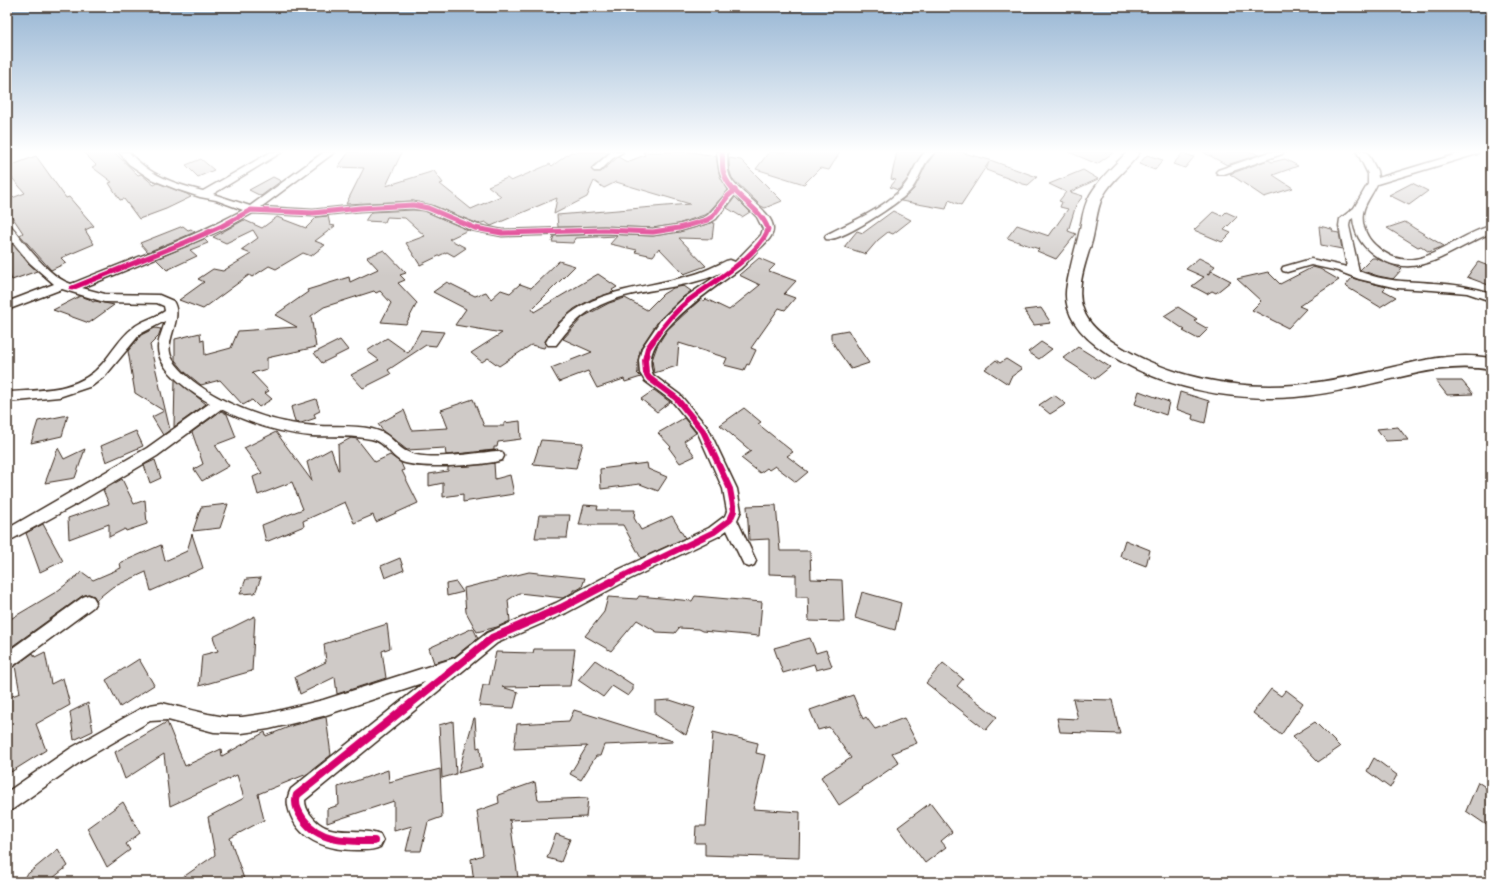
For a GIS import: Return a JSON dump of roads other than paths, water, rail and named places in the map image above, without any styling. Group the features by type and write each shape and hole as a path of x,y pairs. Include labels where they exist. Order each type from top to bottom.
{"main road":[{"path":"1099,193 1093,203 1074,283 1072,298 1078,318 1089,333 1111,350 1135,362 1182,380 1243,392 1294,391 1332,386 1448,361 1478,361 1491,364"}],"street":[{"path":"199,193 251,210 313,212 414,205 428,208 475,228 502,233 604,230 653,232 679,228 708,220 715,214 731,193"},
{"path":"7,306 67,287 186,242 251,210 273,193"},
{"path":"374,841 349,842 320,835 311,830 303,821 295,802 297,795 492,638 561,608 638,568 714,532 730,520 734,511 730,489 702,430 676,398 649,378 646,373 645,360 648,348 655,336 676,312 738,265 766,236 768,226 763,217 739,193"},
{"path":"830,237 871,215 901,193"},
{"path":"1367,193 1358,210 1358,223 1360,230 1368,245 1387,259 1409,264 1428,261 1456,245 1491,229"},
{"path":"1354,274 1344,226 1345,219 1358,210"},
{"path":"7,228 34,261 50,276 67,287 104,298 159,299 169,304 171,314 170,325 164,346 164,353 167,361 185,380 220,403 254,418 281,426 303,430 350,431 373,434 388,440 401,455 413,460 441,460 497,456"},
{"path":"552,342 564,326 585,308 594,303 615,296 707,274 724,267 754,249"},
{"path":"1287,269 1311,262 1341,268 1363,277 1397,285 1432,286 1468,290 1491,297"},
{"path":"7,397 47,394 79,386 88,382 107,365 135,332 142,327 171,314"},
{"path":"7,536 152,452 220,403"},
{"path":"730,520 749,561"},
{"path":"7,661 88,602"},
{"path":"7,803 41,778 105,737 150,713 160,711 173,713 222,725 241,725 269,721 329,707 460,664"}]}
